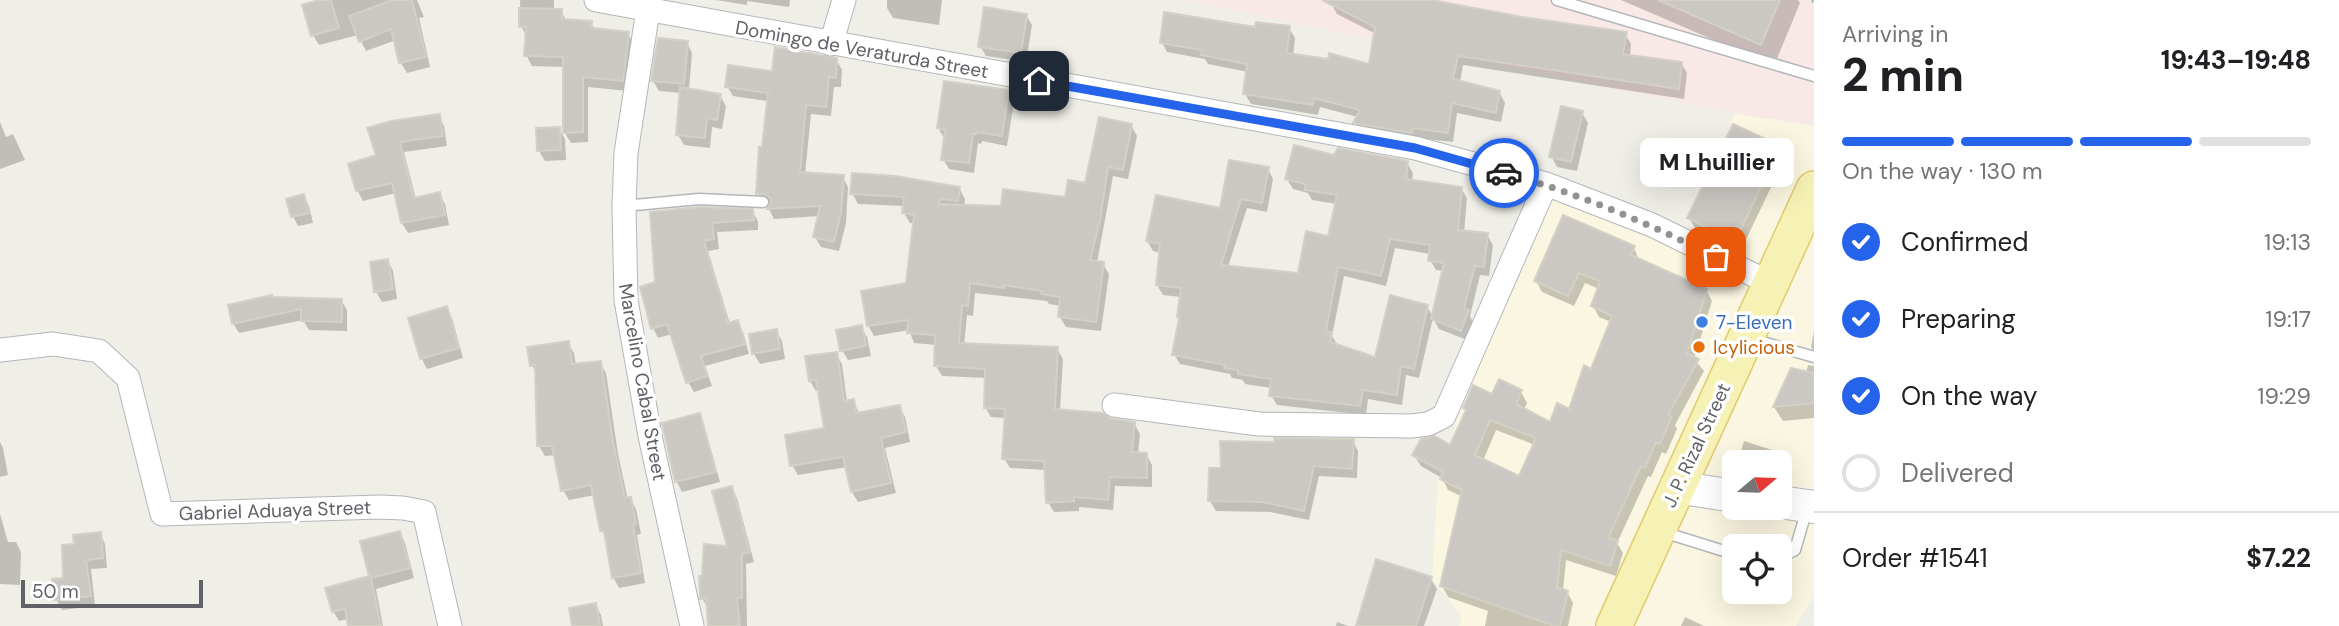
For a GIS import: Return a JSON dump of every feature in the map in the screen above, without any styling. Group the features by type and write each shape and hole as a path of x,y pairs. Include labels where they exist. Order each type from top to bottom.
{"main road":[{"name":"J. P. Rizal Street","path":"1614,626 1770,283 1810,208"},
{"path":"1676,487 1722,494"}],"street":[{"name":"Domingo de Veraturda Street","path":"596,0 1415,148 1546,184 1652,225 1770,283"},
{"path":"831,44 844,0"},
{"name":"Marcelino Cabal Street","path":"648,10 626,153 626,300 650,436 692,626"},
{"path":"1114,405 1259,424 1411,426 1428,424 1444,416 1546,184"},
{"name":"Gabriel Aduaya Street","path":"0,350 53,344 99,351 128,378 162,514 379,507 424,512 450,626"}],"lane":[{"path":"1557,0 1814,76"},
{"path":"624,206 699,199 763,202"},
{"path":"1745,337 1814,357"},
{"path":"1792,552 1795,550 1800,505"},
{"path":"1657,530 1722,550"}],"shaded area":[{"path":"1182,0 1814,0 1814,126 1734,113"},
{"path":"1734,113 1814,126 1814,189 1770,283 1692,245"},
{"path":"1814,192 1814,596 1796,626 1615,626"},
{"path":"1550,198 1649,237 1761,291 1609,626 1459,626 1462,616 1432,579 1438,478 1453,445 1455,421"}],"building":[{"path":"331,0 339,28 311,36 302,5"},
{"path":"392,0 412,0 426,57 399,63 391,29 359,42 349,16"},
{"path":"1322,0 1432,0 1522,17 1627,32 1623,54 1682,62 1679,89 1458,56 1453,79 1500,91 1496,113 1452,103 1448,133 1413,128 1412,133 1353,123 1360,110 1314,98 1313,105 1243,94 1247,64 1201,55 1202,50 1160,43 1164,12 1255,27 1256,22 1290,26 1287,53 1328,59 1329,53 1369,64 1375,27"},
{"path":"1658,0 1780,0 1761,45"},
{"path":"984,7 1027,14 1021,53 978,47"},
{"path":"519,8 562,9 562,19 592,21 591,28 629,32 623,81 583,77 583,132 563,133 563,57 524,56 526,27 519,27"},
{"path":"658,38 688,41 684,84 651,81"},
{"path":"775,47 837,58 836,78 829,77 826,107 806,105 800,172 844,175 841,212 834,242 813,237 820,206 767,209 771,203 770,198 764,194 756,194 759,147 762,147 768,93 725,87 728,65 772,71"},
{"path":"944,81 1009,90 1002,136 977,132 973,134 969,163 941,160 945,130 937,128"},
{"path":"680,87 721,94 717,120 707,118 705,138 676,135"},
{"path":"1561,106 1583,111 1571,162 1549,157"},
{"path":"440,114 443,136 400,142 414,198 440,192 445,215 401,223 392,183 356,191 348,164 376,155 367,128 391,121"},
{"path":"1099,117 1132,124 1123,170 1108,167 1100,221 1090,260 1104,262 1096,322 1058,317 1060,297 1004,285 1004,288 970,283 968,306 962,305 959,343 1058,347 1055,409 1103,413 1112,419 1135,422 1132,452 1147,453 1147,478 1110,477 1108,500 1074,497 1074,501 1046,503 1044,461 1002,459 1005,409 984,408 985,369 934,366 935,335 907,333 908,320 867,326 861,291 906,283 914,215 902,213 904,197 850,194 852,173 895,176 960,187 958,201 940,199 939,204 1001,206 1003,189 1065,197 1068,180 1085,183"},
{"path":"1733,124 1781,146 1735,241 1687,218"},
{"path":"560,127 561,150 537,151 536,128"},
{"path":"1294,145 1334,155 1338,148 1408,161 1406,179 1462,187 1458,230 1488,233 1484,267 1475,266 1464,308 1469,310 1461,331 1431,319 1444,263 1428,261 1430,245 1390,239 1381,276 1338,267 1326,331 1332,333 1330,342 1375,357 1390,295 1428,305 1414,369 1401,366 1397,395 1363,390 1360,406 1269,396 1271,379 1238,374 1238,370 1224,368 1225,365 1172,355 1181,288 1156,285 1160,244 1146,241 1156,195 1220,208 1229,160 1269,167 1262,203 1241,199 1221,265 1298,273 1306,231 1328,236 1337,195 1305,190 1305,184 1285,179"},
{"path":"304,194 309,213 291,217 286,199"},
{"path":"699,207 753,209 754,220 712,223 714,239 704,241 728,323 738,320 745,344 701,356 707,376 686,383 667,324 651,329 640,287 655,282 650,212"},
{"path":"1563,215 1635,246 1631,255 1707,289 1687,354 1699,359 1668,415 1672,416 1660,444 1656,442 1645,468 1641,466 1608,538 1618,541 1610,566 1561,550 1557,587 1568,591 1560,626 1440,586 1462,490 1440,479 1443,472 1412,455 1421,439 1435,436 1450,445 1466,410 1463,408 1473,385 1492,394 1499,379 1522,390 1516,404 1550,422 1557,403 1569,409 1584,365 1591,369 1612,316 1591,306 1600,281 1579,273 1568,296 1534,281","holes":["1490,420 1536,438 1519,476 1475,455"]},
{"path":"388,259 393,289 374,292 370,262"},
{"path":"272,295 342,299 342,322 301,321 301,309 232,324 228,305"},
{"path":"447,306 459,348 420,359 408,318"},
{"path":"862,325 866,346 840,351 836,330"},
{"path":"777,329 780,349 752,354 749,334"},
{"path":"569,341 572,364 601,361 613,442 625,498 631,497 641,573 612,578 604,531 600,531 591,485 561,491 552,446 537,446 535,365 530,366 527,347"},
{"path":"837,352 844,401 854,399 856,413 900,405 906,432 881,438 891,483 851,492 843,457 790,466 785,435 824,428 816,380 809,381 805,356"},
{"path":"1791,368 1814,373 1814,403 1773,407"},
{"path":"700,413 716,472 675,482 662,423"},
{"path":"1274,438 1354,439 1352,469 1314,466 1304,511 1263,502 1208,501 1209,468 1221,468 1220,441 1274,442"},
{"path":"732,486 750,552 742,554 742,598 737,598 740,626 708,626 706,598 700,599 699,576 702,576 704,544 727,546 712,491"},
{"path":"400,531 410,568 371,578 381,626 348,626 345,609 332,612 325,588 369,576 360,541"},
{"path":"101,532 103,558 86,560 91,596 54,600 52,579 63,578 62,545 74,544 73,535"},
{"path":"1376,559 1432,577 1416,626 1356,626"},
{"path":"596,603 600,626 572,626 569,608"}],"way so far":[{"path":"1504,173 1546,184 1652,225 1716,257"}],"place":[{"name":"M Lhuillier","path":"1716,257"},
{"name":"7-Eleven","path":"1702,322"},
{"name":"Icylicious","path":"1699,347"}],"route":[{"path":"1039,81 1415,148 1504,173"}]}
